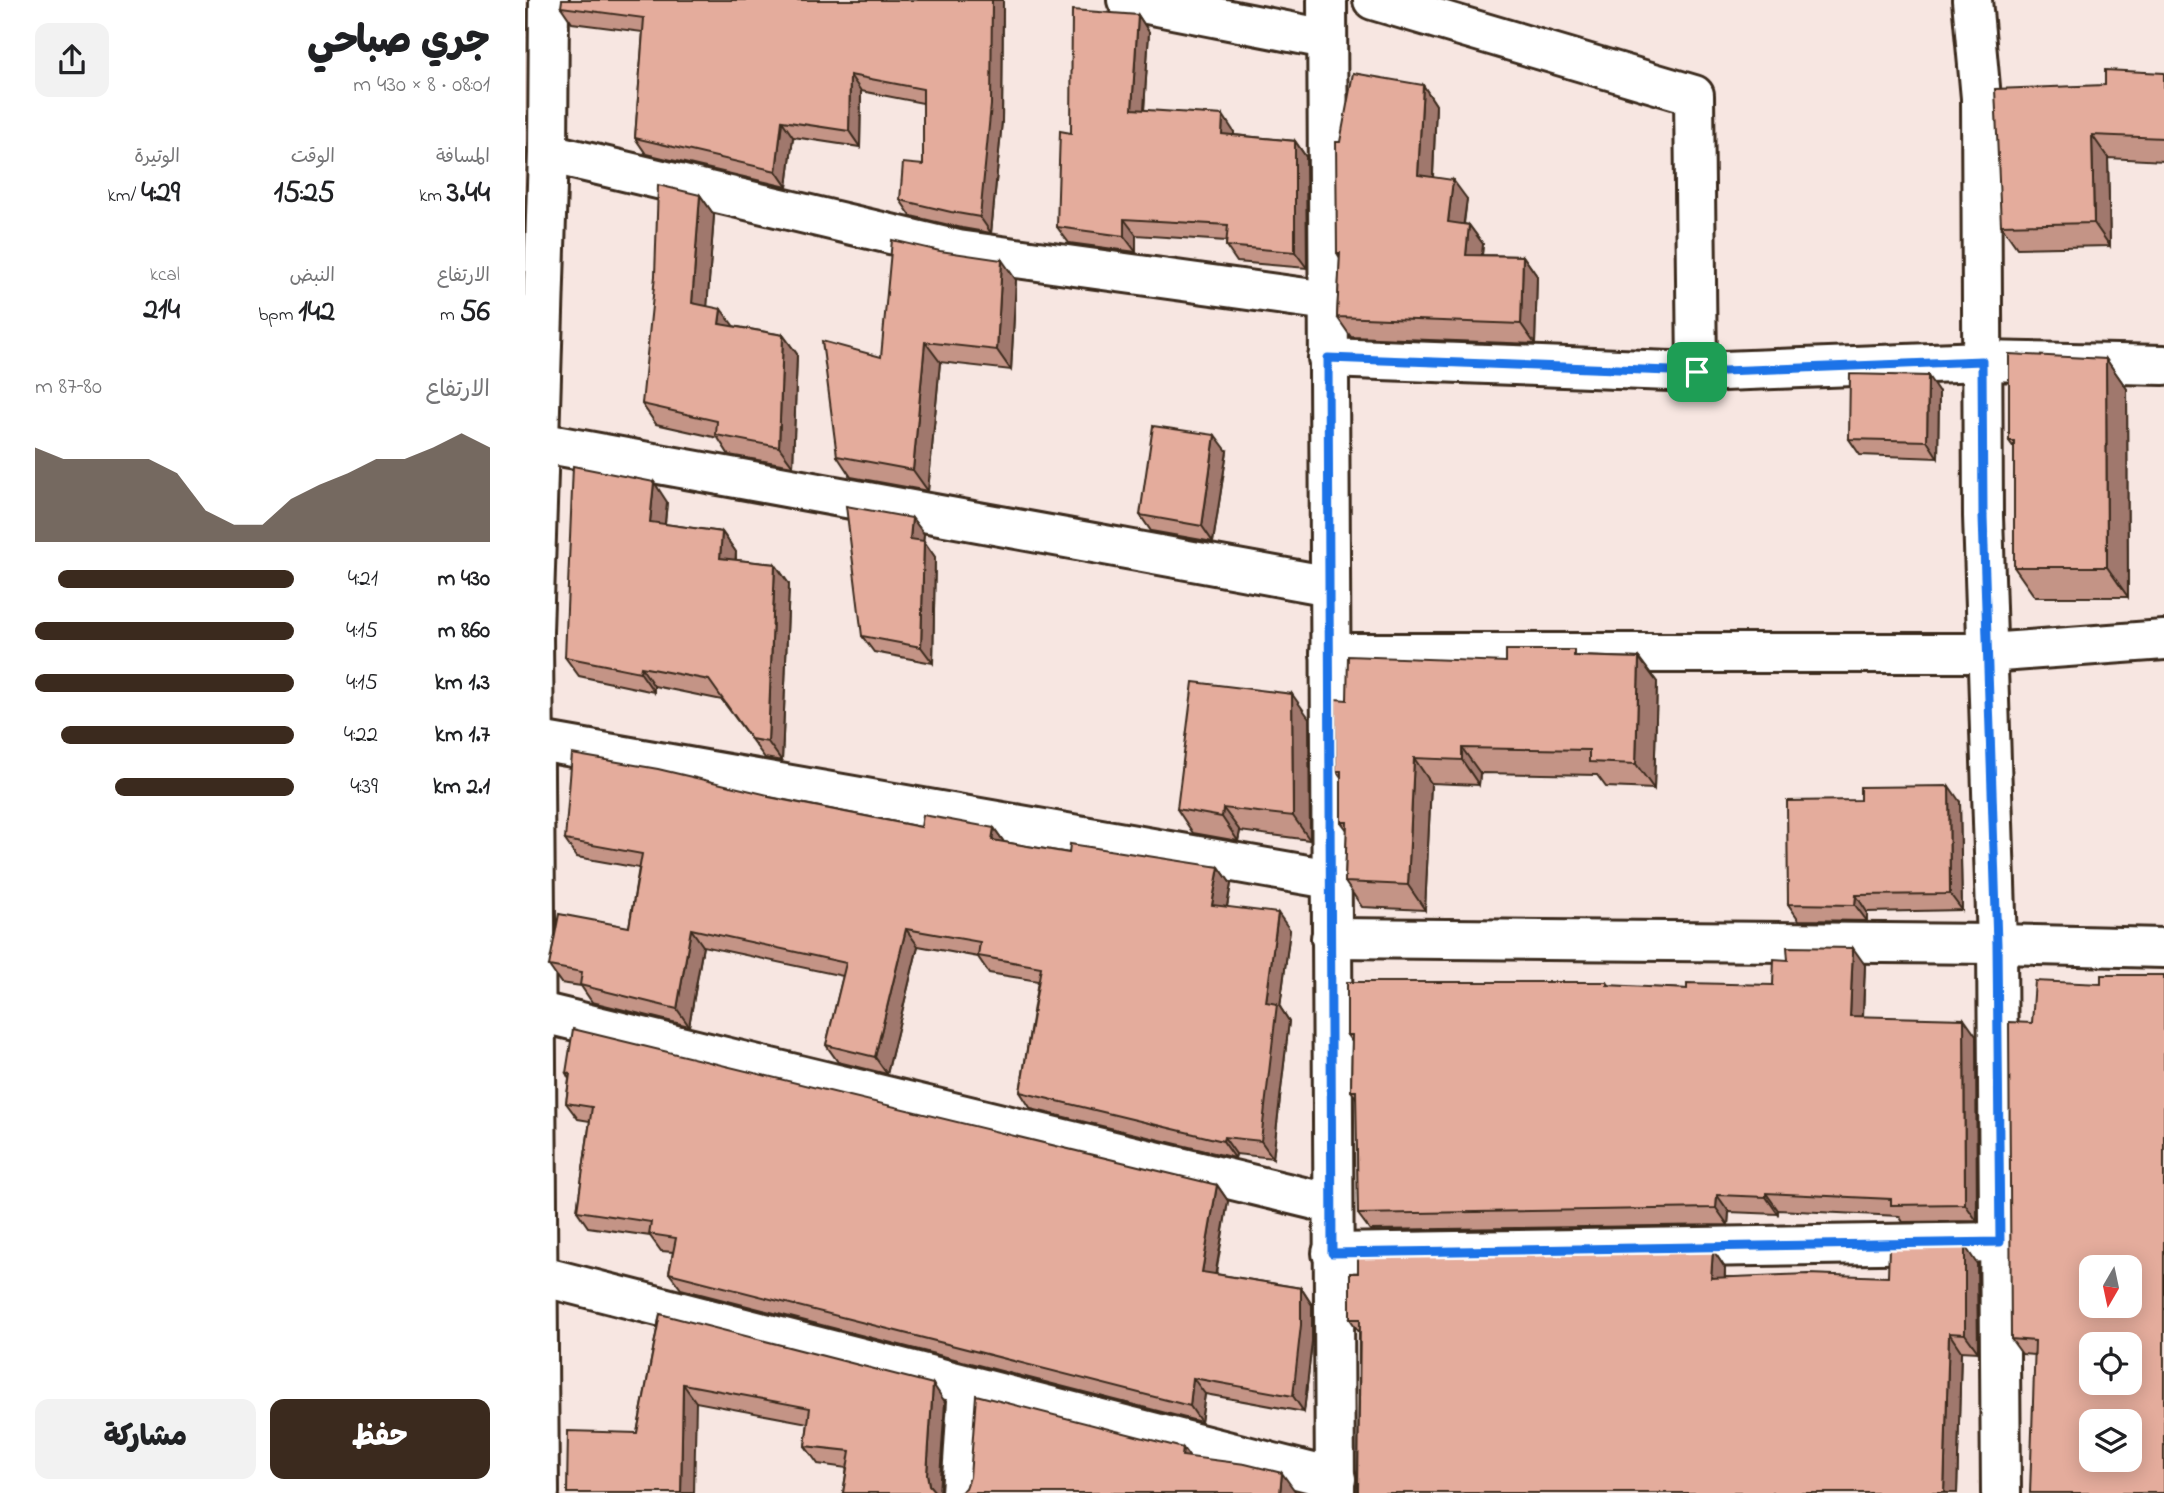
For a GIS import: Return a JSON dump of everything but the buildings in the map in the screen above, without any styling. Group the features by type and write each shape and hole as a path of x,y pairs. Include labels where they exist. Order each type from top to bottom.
{"street":[{"path":"539,1493 533,740 529,632 532,443 548,153 549,0"},
{"path":"1127,0 1327,38"},
{"path":"537,1275 968,1386 1335,1486 1327,0"},
{"path":"1373,0 1694,95 1697,372"},
{"path":"1972,0 1981,98 1983,516 1997,944 2001,1493"},
{"path":"548,153 958,250 1328,302"},
{"path":"1328,358 1697,372 1982,361 2164,365"},
{"path":"532,443 1330,586"},
{"path":"1329,653 1987,653 2164,640"},
{"path":"533,740 1330,879"},
{"path":"1331,938 2164,948"},
{"path":"535,1010 1332,1205"},
{"path":"1332,1253 2000,1242"},
{"path":"961,1493 968,1386"}],"route":[{"path":"1328,358 1697,372 1982,361 1983,516 1997,944 2000,1242 1332,1253 1328,358"}]}
